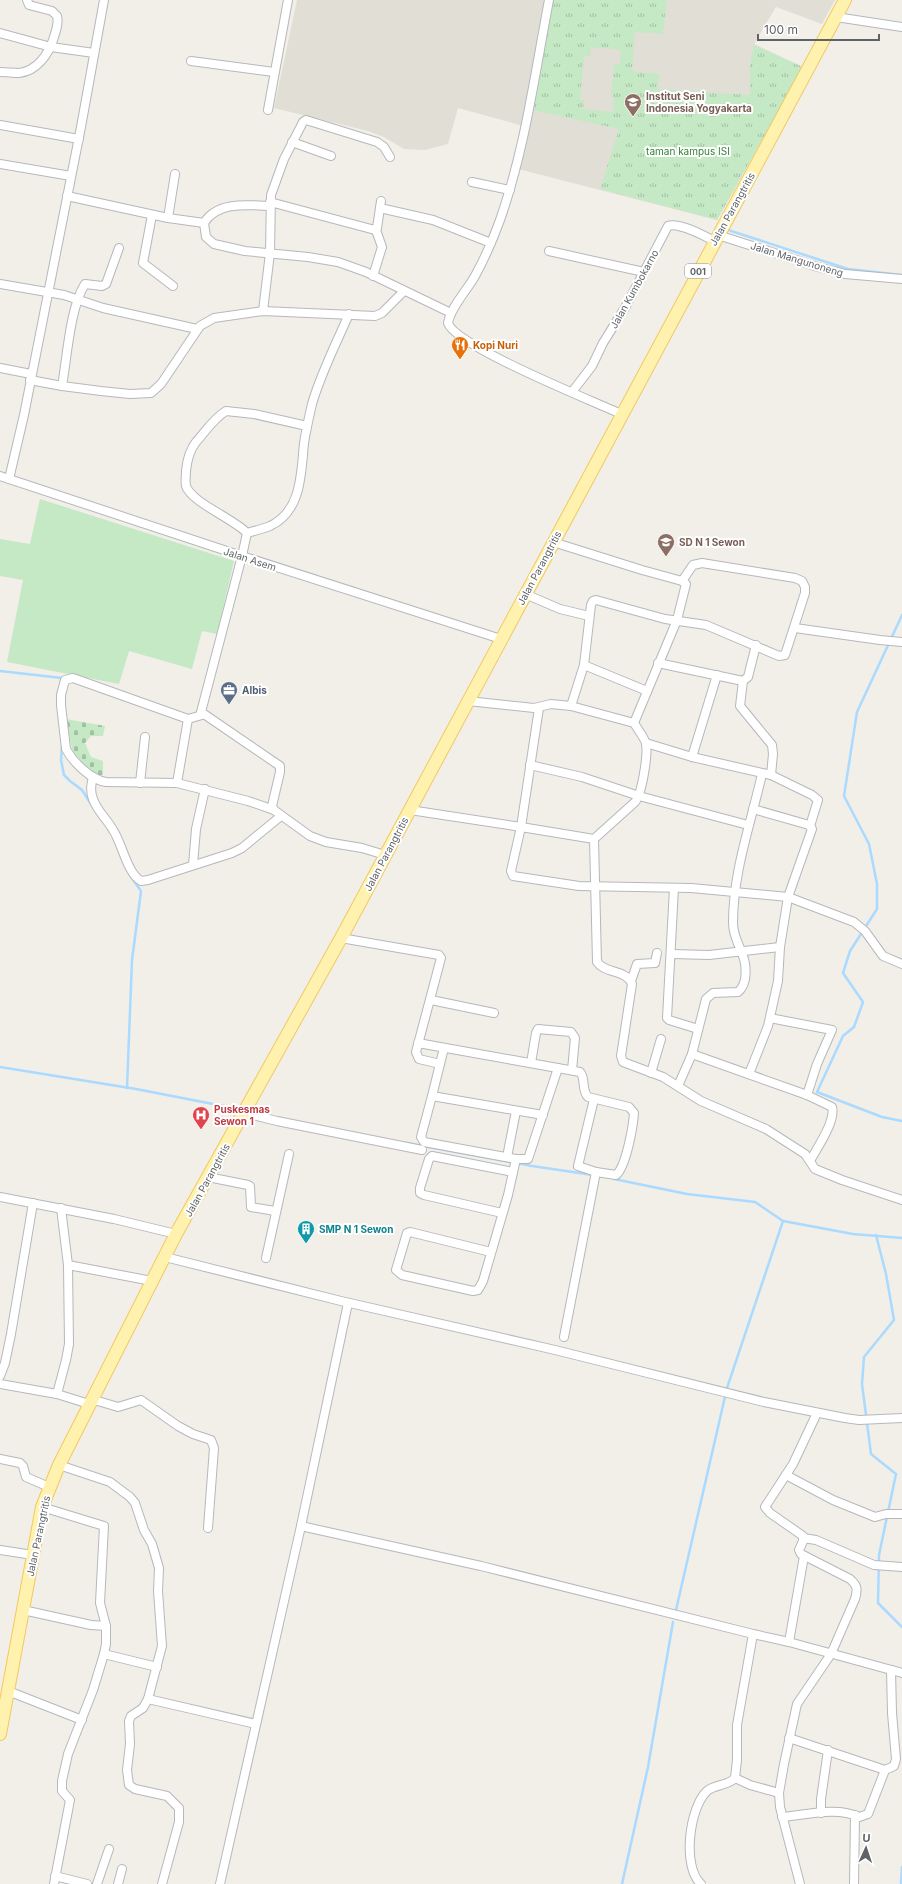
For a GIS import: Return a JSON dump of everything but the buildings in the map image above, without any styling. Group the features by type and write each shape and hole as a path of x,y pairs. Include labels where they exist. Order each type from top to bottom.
{"main road":[{"name":"Jalan Parangtritis","path":"0,1734 6,1685 23,1610 42,1507 59,1465 176,1234 341,938 621,414 845,0"}],"street":[{"path":"0,72 19,73 27,70 43,60 51,47 56,29 57,16 52,11 29,6 27,0"},
{"path":"9,479 22,422 79,139 104,0"},
{"path":"268,110 288,0"},
{"path":"549,0 526,121 510,190 491,243 474,278 451,313 449,325 462,337 531,374 621,414"},
{"path":"836,17 902,28"},
{"path":"0,34 51,47 94,53"},
{"path":"191,61 274,72"},
{"path":"263,311 270,253 270,204 273,188 292,142 303,122 306,120 377,142 384,147 390,157"},
{"path":"0,125 79,139"},
{"path":"292,142 331,156"},
{"path":"0,164 71,176"},
{"path":"168,218 175,174"},
{"path":"472,182 510,190"},
{"path":"67,196 152,215 204,224"},
{"path":"376,230 270,204 220,209 210,215 204,224 206,237 214,244 230,249 338,262 373,276 451,313"},
{"path":"373,276 382,247 376,230 381,204 434,220 491,243"},
{"path":"152,215 143,263 173,286"},
{"name":"Jalan Kumbokarno","path":"572,392 592,366 603,342 623,311 667,228 670,225 716,238"},
{"name":"Jalan Mangunoneng","path":"716,238 845,274 902,279"},
{"path":"62,386 78,299 86,284 102,286 106,284 119,248"},
{"path":"549,251 644,272"},
{"path":"0,284 78,299 102,308 197,329"},
{"path":"0,368 62,386 117,393 151,393 162,384 197,329 214,318 263,311 379,316 389,308 404,291"},
{"path":"307,426 254,414 226,411 215,420 190,452 185,482 188,491 204,505 223,515 247,532 269,527 276,522 295,499 300,484 307,426 318,387 349,314"},
{"name":"Jalan Asem","path":"0,476 242,556 501,639"},
{"path":"247,532 242,556 200,710 202,715 280,766 280,772 272,802 274,810"},
{"path":"553,542 682,581 686,584 686,589 677,620 634,723"},
{"path":"571,706 584,665 589,616 593,601 601,600 645,614 706,625 779,656 784,656 795,628 805,593 805,587 802,581 795,578 702,564 693,565 682,581"},
{"path":"525,594 560,609 589,616"},
{"path":"795,628 901,642"},
{"path":"678,1086 692,1054 705,1002 710,994 736,992 742,988 746,968 742,952 733,930 737,872 748,825 767,774 773,748 740,706 743,681 748,677 756,645"},
{"path":"658,663 743,681"},
{"path":"584,665 647,691"},
{"path":"692,757 717,675"},
{"path":"202,715 188,719 73,678 65,680 60,695 66,749 69,756 93,777 106,782 177,783 205,789 274,810 310,836 318,840 385,855"},
{"path":"468,701 539,708 551,704 571,706 634,723 646,744 643,779 639,796 619,817 594,839"},
{"path":"539,708 521,827 511,871 512,875 533,880 596,887 674,888 788,897 854,922 865,931 883,956 902,964"},
{"path":"177,783 188,719"},
{"path":"140,783 145,737"},
{"path":"646,744 692,757 767,774 818,799 810,826 811,833 788,897 780,947 778,975 770,1018 763,1041 749,1074"},
{"path":"530,766 582,777 639,796 748,825"},
{"path":"93,777 91,790 97,809 114,831 128,864 136,877 141,881 232,853 242,848 281,816"},
{"path":"193,865 196,828 205,789"},
{"path":"753,809 810,826"},
{"path":"410,810 594,839"},
{"path":"594,839 597,962 602,967 625,976 631,981"},
{"path":"674,888 672,954 667,1018 669,1020 698,1029"},
{"path":"341,938 440,955 431,1000 416,1052 419,1059 440,1064"},
{"path":"672,954 742,952 780,947"},
{"path":"656,953 655,963 637,964 631,981 632,991 621,1058 625,1064 651,1073 678,1086 701,1101 775,1134 805,1154 813,1168 902,1200"},
{"path":"431,1000 494,1013"},
{"path":"770,1018 832,1030 817,1064 807,1095"},
{"path":"531,1063 538,1029 571,1032 575,1038 572,1070"},
{"path":"651,1073 661,1039"},
{"path":"418,1043 582,1073 585,1093 588,1097 629,1107 634,1113 626,1153 620,1170 616,1175 595,1176 578,1166 594,1099"},
{"path":"444,1048 421,1137 424,1142 507,1157 516,1160 525,1160 530,1158 558,1068"},
{"path":"692,1054 807,1095 831,1106 833,1112 829,1125 810,1161"},
{"path":"432,1096 543,1115"},
{"path":"507,1157 516,1111"},
{"path":"244,1113 422,1150"},
{"path":"266,1258 275,1211 289,1154"},
{"path":"502,1213 420,1193 428,1159 432,1156 514,1171"},
{"path":"491,1252 408,1232 401,1250 396,1270 402,1275 477,1291 481,1286 491,1252 514,1171 516,1160"},
{"path":"564,1337 595,1176"},
{"path":"208,1177 250,1186 251,1207 275,1211"},
{"path":"0,1197 61,1208 176,1234"},
{"path":"0,1376 5,1363 11,1334 33,1203"},
{"path":"57,1394 69,1344 68,1265 61,1208"},
{"path":"165,1257 348,1303 555,1350 764,1402 859,1420 902,1418"},
{"path":"68,1265 152,1281"},
{"path":"220,1884 301,1526 348,1303"},
{"path":"0,1384 57,1394 109,1406 118,1407 140,1400 192,1434 211,1440 214,1448 208,1528"},
{"path":"817,1413 801,1449 765,1507 770,1513 803,1538 816,1540 878,1565 902,1567"},
{"path":"0,1459 20,1463 23,1466 26,1477 49,1487"},
{"path":"59,1465 110,1482 125,1492 135,1503 144,1530 152,1544 158,1568 162,1646 148,1699 143,1708 131,1716 129,1721 130,1744 127,1770 129,1785 135,1789 167,1796 178,1808 179,1822 162,1884"},
{"path":"786,1475 833,1500 875,1517 888,1514 902,1514"},
{"path":"42,1507 104,1526 100,1603 106,1626 106,1644 82,1720 64,1766 62,1791 70,1800 54,1880 87,1884"},
{"path":"301,1526 482,1566 789,1642 902,1673"},
{"path":"798,1883 782,1817 779,1793 789,1738 797,1704 831,1654 856,1599 857,1589 856,1585 850,1579 801,1554 799,1550 803,1538"},
{"path":"0,1550 33,1555"},
{"path":"789,1642 804,1556"},
{"path":"23,1610 106,1626"},
{"path":"701,1884 693,1873 691,1863 691,1833 694,1814 701,1799 708,1790 716,1786 729,1783 735,1778 738,1725 753,1634"},
{"path":"104,1654 157,1667"},
{"path":"789,1738 885,1770 892,1768 896,1759 890,1681 891,1670"},
{"path":"6,1685 82,1720"},
{"path":"148,1699 256,1724"},
{"path":"821,1813 821,1799 828,1750"},
{"path":"782,1817 842,1811 862,1817 868,1814 885,1770"},
{"path":"735,1778 750,1785 779,1793"},
{"path":"854,1884 855,1815"},
{"path":"97,1884 109,1848"},
{"path":"118,1884 122,1869"}],"shaded area":[{"name":"Institut Seni Indonesia Yogyakarta","path":"297,0 835,0 822,24 776,7 754,44 803,67 717,220 514,168 524,126 458,108 448,144 425,150 404,149 384,137 368,131 274,108"}],"green space":[{"name":"taman kampus ISI","path":"552,0 667,0 663,34 635,32 632,71 660,74 657,89 750,95 750,65 754,45 803,67 717,220 600,189 619,129 532,110","holes":["591,47 621,50 620,64 614,64 611,97 614,98 613,112 583,109 584,100 580,100 584,56 590,56"]},
{"path":"40,499 234,561 217,634 202,631 192,669 129,651 119,684 7,662 23,580 0,576 0,539 30,544"},
{"path":"66,719 105,726 103,736 91,736 85,743 91,757 103,761 103,775 98,775 78,760 72,749"}],"waterway":[{"path":"725,229 848,269 902,275"},
{"path":"902,615 857,712 844,796 869,844 877,884 877,909 850,951 843,973 863,1002 854,1027 843,1036 817,1092 882,1117 902,1121"},
{"path":"0,671 62,678 61,681"},
{"path":"62,745 61,760 64,775 82,790 91,804"},
{"path":"127,1088 132,960 141,891 132,878"},
{"path":"0,1067 136,1089 239,1109"},
{"path":"407,1143 532,1166 593,1175"},
{"path":"614,1179 687,1194 755,1202 783,1221 853,1234 902,1238"},
{"path":"676,1610 727,1388 783,1221"},
{"path":"876,1235 886,1274 894,1320 864,1357 862,1384 871,1454 896,1474 879,1555 878,1603 902,1627"},
{"path":"622,1884 648,1767 673,1622"},
{"path":"901,1884 902,1867"}],"place":[{"name":"Institut Seni Indonesia Yogyakarta","path":"633,117"},
{"name":"Kopi Nuri","path":"460,360"},
{"name":"SD N 1 Sewon","path":"666,557"},
{"name":"Albis","path":"229,705"},
{"name":"Puskesmas Sewon 1","path":"201,1130"},
{"name":"SMP N 1 Sewon","path":"306,1244"}]}
